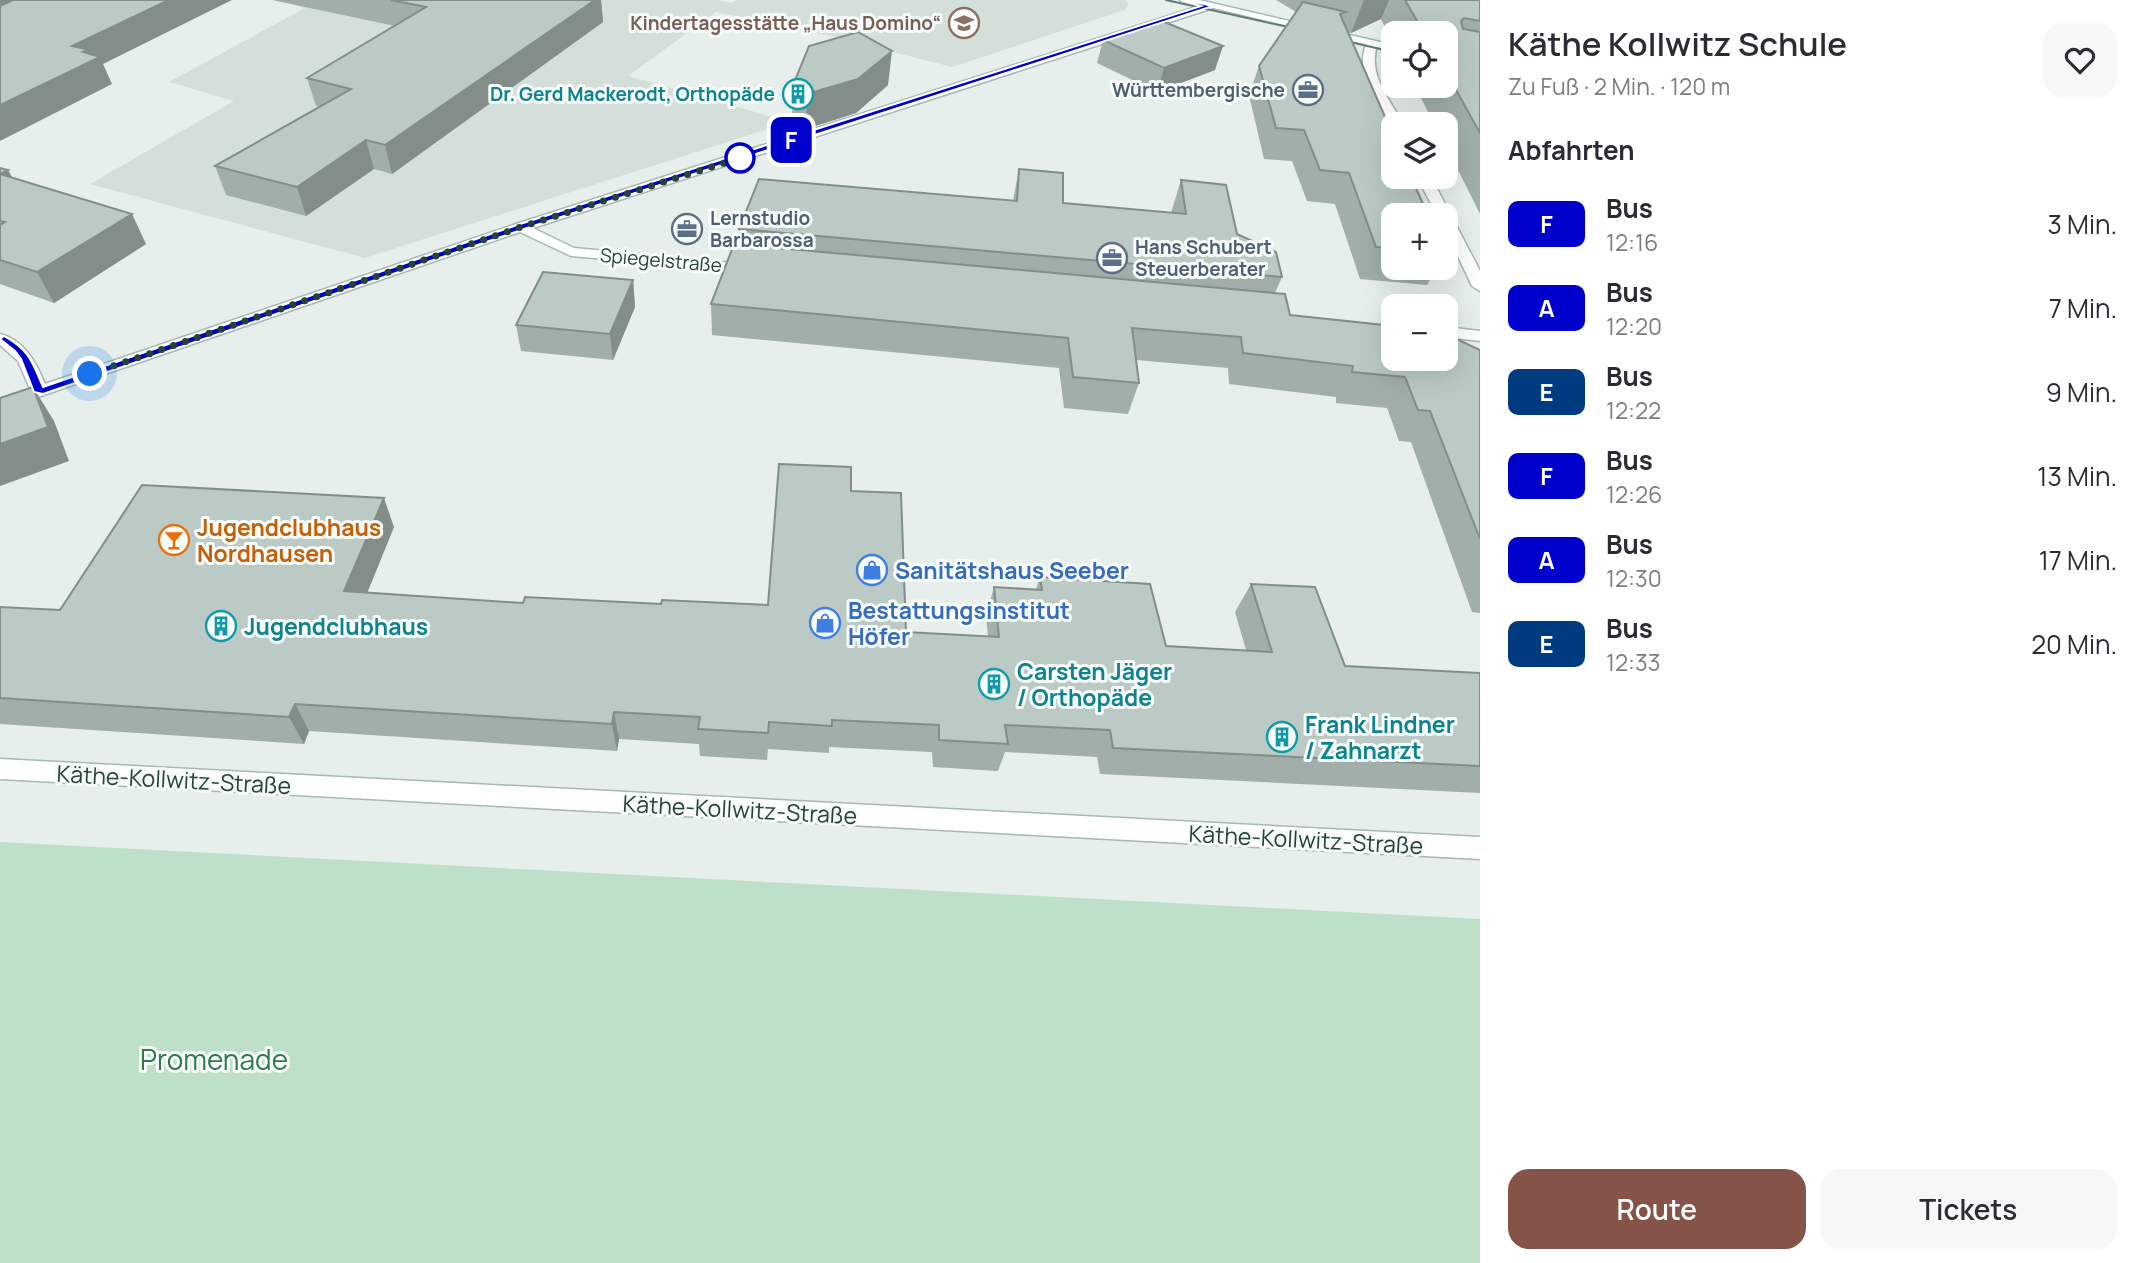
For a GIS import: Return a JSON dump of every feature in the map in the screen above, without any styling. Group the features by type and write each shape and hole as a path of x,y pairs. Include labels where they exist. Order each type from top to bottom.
{"street":[{"path":"1185,0 1215,3 1381,45"},
{"path":"0,405 521,227 1215,3"},
{"path":"1372,43 1366,56 1369,69 1391,112"},
{"name":"Spiegelstraße","path":"521,227 571,252 766,270"},
{"path":"1458,243 1480,286"},
{"path":"1458,333 1480,335"},
{"path":"0,339 18,348 26,358 40,392"},
{"name":"Käthe-Kollwitz-Straße","path":"0,769 1480,848"}],"shaded area":[{"path":"277,0 717,0 731,3 737,0 1124,0 1129,3 1125,10 952,67 827,35 716,12 628,76 790,122 365,258 90,184 234,101 169,82 305,8"}],"green space":[{"name":"Promenade","path":"0,842 1480,919 1480,1263 0,1263"}],"building":[{"path":"13,0 169,0 72,46 89,50 83,52 100,57 0,105 0,6"},
{"path":"391,0 595,0 385,145 366,140 297,187 215,166 351,89 307,78 426,7"},
{"path":"1405,0 1480,0 1480,21 1464,18 1461,21 1463,29 1480,32 1480,133 1458,94 1458,21 1417,21"},
{"path":"1303,2 1346,12 1340,14 1383,112 1381,189 1416,189 1423,203 1381,203 1381,247 1376,247 1349,173 1320,170 1304,130 1276,128 1259,66"},
{"path":"1162,21 1223,46 1164,68 1103,40"},
{"path":"858,32 892,51 858,79 807,94 793,85 809,46"},
{"path":"1019,169 1063,173 1063,203 1186,214 1181,180 1226,185 1237,234 1276,252 1282,277 739,229 759,179 1017,201"},
{"path":"0,174 132,214 37,272 0,260 0,225 5,222 0,221"},
{"path":"734,244 1285,294 1290,315 1381,325 1381,371 1458,371 1458,340 1480,350 1480,539 1430,411 1418,410 1405,377 1352,372 1353,366 1243,353 1241,337 1132,328 1139,383 1073,377 1068,338 711,304"},
{"path":"543,272 633,280 610,334 516,325"},
{"path":"33,387 48,427 0,444 0,398"},
{"path":"779,464 851,467 851,491 901,493 906,632 999,637 994,587 1042,590 1040,577 1150,584 1166,646 1272,652 1251,584 1315,587 1345,666 1480,673 1480,766 1113,748 1110,730 1005,725 1008,744 939,740 939,725 832,720 832,726 769,722 768,733 698,729 700,717 614,712 612,724 295,704 289,717 0,698 0,607 60,610 142,485 384,498 344,591 523,603 525,597 661,604 662,600 768,605"}],"tram line":[{"path":"1166,0 1306,31"},
{"path":"1333,38 1381,49"}],"bus line":[{"name":"F","path":"0,339 18,348 26,358 40,392 521,227 1209,6 1185,0"}],"place":[{"name":"Kindertagesstätte „Haus Domino“","path":"964,23"},
{"name":"Württembergische","path":"1308,90"},
{"name":"Dr. Gerd Mackerodt, Orthopäde","path":"798,94"},
{"name":"Lernstudio Barbarossa","path":"687,229"},
{"name":"Hans Schubert Steuerberater","path":"1112,258"},
{"name":"Jugendclubhaus Nordhausen","path":"174,540"},
{"name":"Sanitätshaus Seeber","path":"872,570"},
{"name":"Bestattungsinstitut Höfer","path":"825,623"},
{"name":"Jugendclubhaus","path":"221,626"},
{"name":"Carsten Jäger / Orthopäde","path":"994,684"},
{"name":"Frank Lindner / Zahnarzt","path":"1282,737"}],"route":[{"path":"90,374 521,227 740,158"}]}
